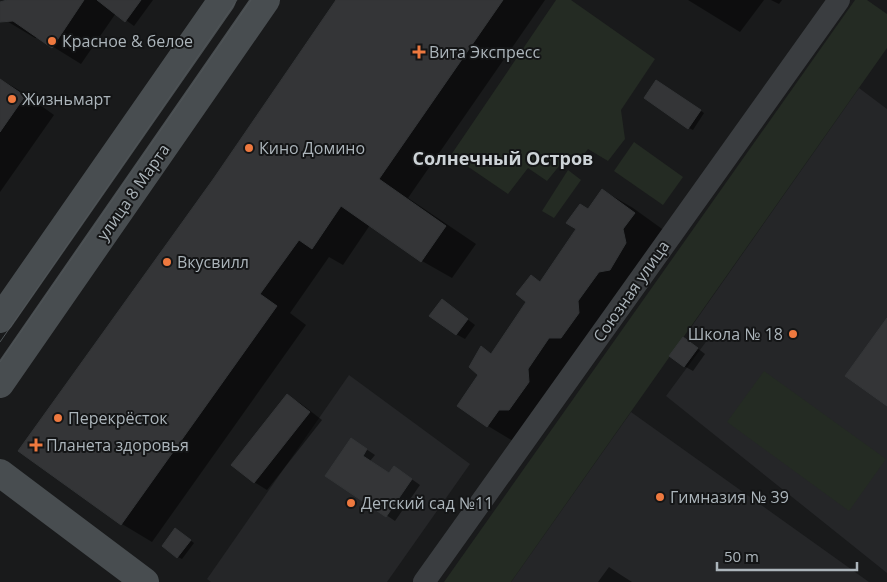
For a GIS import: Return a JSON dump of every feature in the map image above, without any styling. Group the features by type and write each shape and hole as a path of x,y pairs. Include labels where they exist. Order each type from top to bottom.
{"main road":[{"path":"0,319 222,0"},
{"name":"улица 8 Марта","path":"0,384 266,0"},
{"path":"0,473 145,582"}],"street":[{"name":"Союзная улица","path":"424,582 486,492 513,458 701,191 839,0"}],"shaded area":[{"path":"556,0 571,0 655,59 621,110 625,139 608,161 588,149 574,166 564,160 547,181 528,168 508,194 451,155"},
{"path":"855,0 867,0 887,14 887,48 511,582 444,582"},
{"name":"Школа № 18","path":"859,88 887,109 887,573 666,396 708,339 689,330"},
{"path":"634,142 683,177 663,205 614,171"},
{"path":"568,170 581,180 554,218 542,211"},
{"path":"764,371 886,459 849,511 727,422"},
{"name":"Детский сад №11","path":"349,375 470,464 387,582 211,582 207,579"},
{"name":"Гимназия № 39","path":"631,412 869,582 511,582"}],"building":[{"path":"7,0 84,0 52,48 13,21 0,22 0,2"},
{"path":"97,0 141,0 125,22"},
{"path":"336,0 503,0 379,179 446,226 421,262 341,206 312,249 299,240 260,294 277,306 121,525 18,451 214,178"},
{"path":"0,79 25,96 0,132"},
{"path":"656,80 701,110 688,129 644,98"},
{"path":"602,189 635,213 623,229 626,243 610,270 599,272 578,301 579,313 561,338 549,338 528,369 529,382 509,410 499,410 487,427 457,406 478,375 469,367 481,346 491,354 526,302 516,294 531,275 540,282 576,229 566,223 580,204 588,209"},
{"path":"442,299 468,319 456,335 429,316"},
{"path":"887,318 887,406 845,376"},
{"path":"683,337 698,348 684,367 669,356"},
{"path":"287,394 310,412 254,483 231,465"},
{"path":"351,438 367,449 363,456 389,473 394,466 412,479 386,517 325,476"},
{"path":"175,528 191,540 177,558 162,546"}],"tram line":[{"path":"0,342 237,0"},
{"path":"0,362 251,0"}],"place":[{"name":"Красное & белое","path":"52,41"},
{"name":"Вита Экспресс","path":"419,52"},
{"name":"Жизньмарт","path":"12,99"},
{"name":"Кино Домино","path":"249,148"},
{"name":"Вкусвилл","path":"167,262"},
{"name":"Школа № 18","path":"793,334"},
{"name":"Перекрёсток","path":"58,418"},
{"name":"Планета здоровья","path":"36,445"},
{"name":"Гимназия № 39","path":"660,497"},
{"name":"Детский сад №11","path":"351,503"}],"district":[{"name":"Солнечный Остров","path":"503,159"}]}
